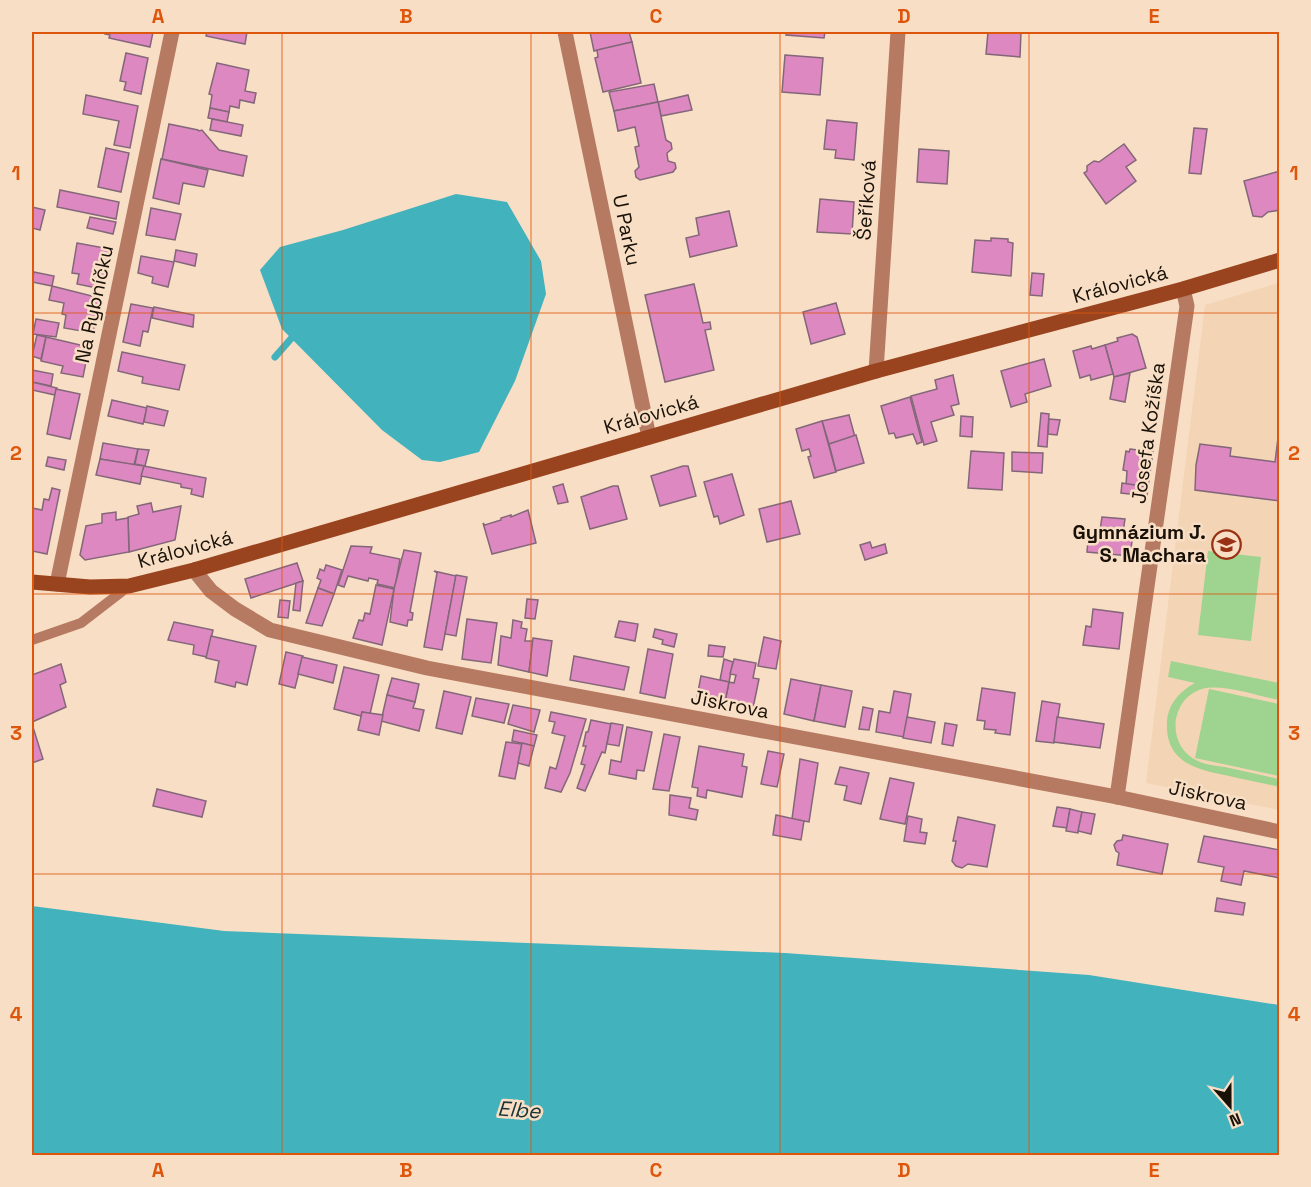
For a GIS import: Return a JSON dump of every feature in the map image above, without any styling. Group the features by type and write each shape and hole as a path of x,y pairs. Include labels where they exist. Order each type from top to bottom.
{"main road":[{"name":"Královická","path":"32,582 90,587 129,586 194,570 876,371 1183,289 1280,260"}],"street":[{"name":"Na Rybníčku","path":"57,584 172,32"},
{"name":"U Parku","path":"564,32 649,437"},
{"name":"Šeříková","path":"876,371 898,32"},
{"name":"Josefa Kožíška","path":"1116,798 1187,306 1183,289"},
{"name":"Jiskrova","path":"194,570 211,591 270,630 427,668 1116,798 1280,832"}],"lane":[{"path":"32,640 81,622 129,586"}],"shaded area":[{"name":"Gymnázium J. S. Machara","path":"1279,283 1279,810 1146,783 1205,305"}],"green space":[{"path":"1208,551 1261,557 1251,641 1198,635"},
{"path":"1171,661 1279,683 1279,700 1230,689 1202,689 1191,694 1183,702 1176,724 1180,745 1198,761 1279,779 1279,787 1206,771 1178,756 1171,747 1168,736 1168,715 1176,699 1195,683 1168,677"},
{"path":"1209,689 1279,704 1279,776 1195,758"}],"water":[{"path":"456,194 507,202 541,261 546,294 515,381 479,452 440,462 422,460 382,430 282,329 260,270 280,247 343,230"},
{"name":"Elbe","path":"32,906 224,931 785,953 1089,975 1279,1005 1279,1155 32,1155"}],"building":[{"path":"106,32 153,32 150,47 109,38 110,35 105,34"},
{"path":"207,32 247,32 245,44 206,36"},
{"path":"590,32 629,32 632,42 594,51"},
{"path":"787,32 825,32 824,38 786,35"},
{"path":"988,32 1021,32 1020,57 986,54"},
{"path":"632,42 641,83 603,92 595,58 598,57 597,50"},
{"path":"126,53 148,58 141,94 124,90 126,82 120,81"},
{"path":"785,55 823,58 820,95 782,92"},
{"path":"217,63 249,70 245,91 256,93 254,103 240,100 239,108 230,106 229,112 210,108 212,95 209,94"},
{"path":"654,84 658,102 614,111 609,92"},
{"path":"86,95 138,106 130,148 114,145 119,121 83,114"},
{"path":"688,95 692,110 661,116 658,102"},
{"path":"658,102 666,140 671,143 672,149 667,153 668,161 675,163 676,168 673,172 640,180 636,177 635,171 639,167 635,147 639,146 635,127 618,131 614,111"},
{"path":"210,108 229,112 227,122 208,118"},
{"path":"212,119 243,125 241,136 210,130"},
{"path":"827,120 857,123 854,160 835,158 836,150 824,149"},
{"path":"169,124 202,130 219,150 247,156 243,176 162,159"},
{"path":"1194,128 1207,129 1201,174 1189,173"},
{"path":"1124,144 1136,160 1126,167 1136,181 1106,204 1084,173 1087,171 1087,166 1094,161 1099,162"},
{"path":"106,148 129,153 121,192 98,187"},
{"path":"919,149 949,151 947,184 917,182"},
{"path":"161,159 208,170 204,187 183,183 179,204 153,198"},
{"path":"1280,171 1280,210 1268,212 1262,217 1253,216 1244,181"},
{"path":"60,190 119,202 116,219 57,207"},
{"path":"820,199 854,202 852,234 817,232"},
{"path":"32,207 45,210 40,230 32,228"},
{"path":"151,208 181,214 175,240 146,235"},
{"path":"729,211 737,246 690,257 686,238 699,235 696,218"},
{"path":"90,217 116,222 113,234 87,228"},
{"path":"991,238 1008,239 1008,242 1013,243 1011,276 972,272 975,240 991,241"},
{"path":"77,243 110,249 102,289 77,284 79,274 72,273"},
{"path":"176,250 197,254 195,266 174,261"},
{"path":"141,256 174,262 168,287 152,283 153,277 138,273"},
{"path":"34,272 54,276 52,286 32,282"},
{"path":"1032,273 1044,274 1042,296 1030,295"},
{"path":"694,284 703,323 710,322 711,329 705,330 714,370 665,382 645,295"},
{"path":"52,286 100,298 93,333 64,328 66,315 62,314 64,303 49,300"},
{"path":"836,303 845,334 811,344 803,312"},
{"path":"131,304 153,308 148,332 143,331 140,346 123,342"},
{"path":"154,307 194,315 193,327 152,318"},
{"path":"36,319 59,323 56,337 33,334"},
{"path":"1132,334 1137,337 1146,368 1114,377 1105,345 1118,341 1117,338"},
{"path":"37,335 46,337 41,359 32,356"},
{"path":"46,337 89,347 83,377 61,373 63,366 41,361"},
{"path":"1105,345 1113,374 1091,380 1090,375 1080,378 1073,351"},
{"path":"122,352 185,365 179,390 142,383 143,377 118,371"},
{"path":"1044,359 1051,386 1025,394 1027,402 1011,407 1001,371"},
{"path":"32,370 53,374 51,386 32,382"},
{"path":"1130,373 1125,402 1110,399 1114,377"},
{"path":"953,375 959,404 951,406 954,415 931,422 937,441 924,445 911,396 937,389 935,380"},
{"path":"32,382 57,388 55,395 32,390"},
{"path":"56,389 80,394 70,439 47,434"},
{"path":"910,397 922,442 917,444 913,434 896,438 894,433 889,434 881,406"},
{"path":"112,400 147,408 143,424 108,416"},
{"path":"147,406 168,411 164,426 144,422"},
{"path":"1041,413 1049,414 1047,447 1038,446"},
{"path":"849,415 855,437 829,444 822,421"},
{"path":"961,416 973,417 972,437 960,436"},
{"path":"1049,419 1060,420 1057,435 1048,434"},
{"path":"822,421 836,472 814,478 808,457 811,456 809,449 802,451 796,429"},
{"path":"1280,422 1280,501 1195,490 1200,444 1231,448 1230,456 1275,462"},
{"path":"856,435 864,463 836,471 829,444"},
{"path":"103,443 138,449 134,465 100,459"},
{"path":"138,449 149,450 145,466 135,464"},
{"path":"1130,449 1153,452 1148,487 1126,485 1127,471 1123,470 1126,451 1129,452"},
{"path":"971,451 1004,453 1002,490 968,488"},
{"path":"1012,452 1043,453 1042,473 1012,471"},
{"path":"48,457 66,460 64,470 46,466"},
{"path":"100,459 144,466 140,484 96,475"},
{"path":"144,466 206,478 203,497 191,494 192,489 181,487 181,484 141,476"},
{"path":"688,466 696,496 660,506 651,476"},
{"path":"732,474 744,515 720,524 718,516 714,517 704,482"},
{"path":"1122,483 1148,487 1147,496 1121,493"},
{"path":"563,484 568,502 558,504 553,487"},
{"path":"618,486 627,519 590,529 581,497"},
{"path":"52,488 60,490 47,554 32,551 32,508 42,510 44,499 49,500"},
{"path":"791,501 800,534 767,542 759,509"},
{"path":"151,503 153,512 181,506 175,540 129,552 128,517 139,514 137,506"},
{"path":"528,510 536,543 492,554 483,523 485,525"},
{"path":"116,512 116,520 128,518 129,552 85,560 80,555 86,526 102,523 102,514"},
{"path":"1102,517 1125,519 1123,532 1133,534 1130,556 1087,552 1089,529 1100,530"},
{"path":"870,542 872,548 885,544 887,553 865,560 860,545"},
{"path":"351,546 372,547 370,553 400,559 395,588 377,584 378,580 369,578 368,581 348,576 344,587 338,585"},
{"path":"404,550 421,553 410,612 413,613 412,620 408,620 407,626 390,622 394,589"},
{"path":"297,563 303,581 251,598 245,579"},
{"path":"326,565 342,570 334,594 318,588 321,580 317,578 320,569 324,571"},
{"path":"434,571 456,576 442,650 424,647 437,573"},
{"path":"456,575 467,577 456,636 445,634"},
{"path":"303,581 300,611 293,610 296,583"},
{"path":"376,585 394,589 382,645 353,638 359,620 363,621 365,613 370,614"},
{"path":"318,588 334,594 322,626 306,623"},
{"path":"527,599 538,600 535,619 525,618"},
{"path":"280,600 290,601 288,618 278,617"},
{"path":"1093,609 1123,613 1119,649 1083,645 1086,626 1091,627"},
{"path":"467,619 497,623 491,663 462,659"},
{"path":"513,620 522,622 521,628 527,629 525,641 533,641 529,672 498,665 501,636 511,638"},
{"path":"619,621 638,624 635,641 615,637"},
{"path":"174,622 213,630 207,657 193,654 194,645 168,640"},
{"path":"655,629 677,634 674,647 662,644 663,640 653,637"},
{"path":"211,636 256,646 247,685 236,682 235,687 215,682 219,661 206,658"},
{"path":"764,637 781,641 776,669 758,666"},
{"path":"533,638 552,641 547,676 529,672"},
{"path":"709,645 725,647 723,657 708,656"},
{"path":"648,649 673,654 665,698 640,693"},
{"path":"286,652 303,656 295,688 279,684"},
{"path":"574,656 629,667 624,690 570,680"},
{"path":"302,657 337,665 333,683 298,674"},
{"path":"724,659 733,662 729,682 720,680"},
{"path":"734,659 756,663 753,678 759,679 753,708 725,702 729,682 734,683 736,675 730,674"},
{"path":"61,664 66,682 60,685 66,707 32,722 32,675"},
{"path":"344,667 379,675 370,714 362,712 361,716 334,709"},
{"path":"701,676 729,682 725,702 697,697"},
{"path":"392,678 419,684 415,702 387,695"},
{"path":"791,679 821,685 814,721 784,714"},
{"path":"821,685 852,691 845,727 814,721"},
{"path":"982,688 1015,693 1010,735 984,729 985,721 977,720"},
{"path":"444,691 471,697 462,734 436,728"},
{"path":"894,691 911,694 904,737 876,732 879,711 890,713"},
{"path":"387,695 415,702 413,708 424,710 419,731 381,721"},
{"path":"476,698 509,704 504,723 472,716"},
{"path":"1042,701 1060,704 1054,743 1036,741"},
{"path":"513,705 540,710 534,732 508,724"},
{"path":"863,707 873,709 869,730 859,729"},
{"path":"362,712 383,715 379,735 358,730"},
{"path":"551,712 586,719 570,773 561,792 545,788 550,767 556,769 565,736 552,733 555,722 549,721"},
{"path":"907,717 935,722 931,743 903,738"},
{"path":"1057,717 1104,724 1100,748 1054,742"},
{"path":"591,720 611,724 605,753 602,752 585,791 577,788 585,765 581,764 586,746 583,746"},
{"path":"611,723 623,725 619,746 607,744"},
{"path":"945,723 957,725 953,746 942,744"},
{"path":"32,724 43,759 32,763"},
{"path":"627,727 652,732 644,771 637,770 636,779 609,774 611,760 621,762"},
{"path":"514,730 537,735 534,746 512,741"},
{"path":"664,734 680,737 669,791 653,789"},
{"path":"506,742 522,744 515,779 499,776"},
{"path":"522,743 534,746 529,766 518,763"},
{"path":"699,746 744,754 742,766 747,767 742,797 707,790 706,798 697,796 698,788 692,787"},
{"path":"768,751 784,754 777,787 761,784"},
{"path":"800,759 818,763 809,822 792,819"},
{"path":"840,767 869,773 861,804 844,800 847,786 835,784"},
{"path":"890,778 914,783 905,824 880,819"},
{"path":"157,789 206,801 202,817 153,806"},
{"path":"670,795 691,798 689,808 698,810 696,820 669,815"},
{"path":"1057,807 1070,809 1067,828 1053,826"},
{"path":"1070,809 1082,812 1078,833 1066,831"},
{"path":"1082,812 1095,814 1091,834 1078,831"},
{"path":"776,815 804,821 801,840 773,835"},
{"path":"908,816 922,819 920,832 927,833 925,844 904,841"},
{"path":"958,817 995,825 987,867 968,864 962,868 956,866 952,861"},
{"path":"1123,835 1168,844 1162,874 1117,865 1119,853 1114,845 1117,841 1122,840"},
{"path":"1204,836 1280,850 1280,878 1244,871 1241,885 1221,881 1224,867 1198,862"},
{"path":"1217,898 1245,903 1243,915 1215,911"}],"waterway":[{"path":"275,357 296,333"}],"place":[{"name":"Gymnázium J. S. Machara","path":"1227,544"}]}
